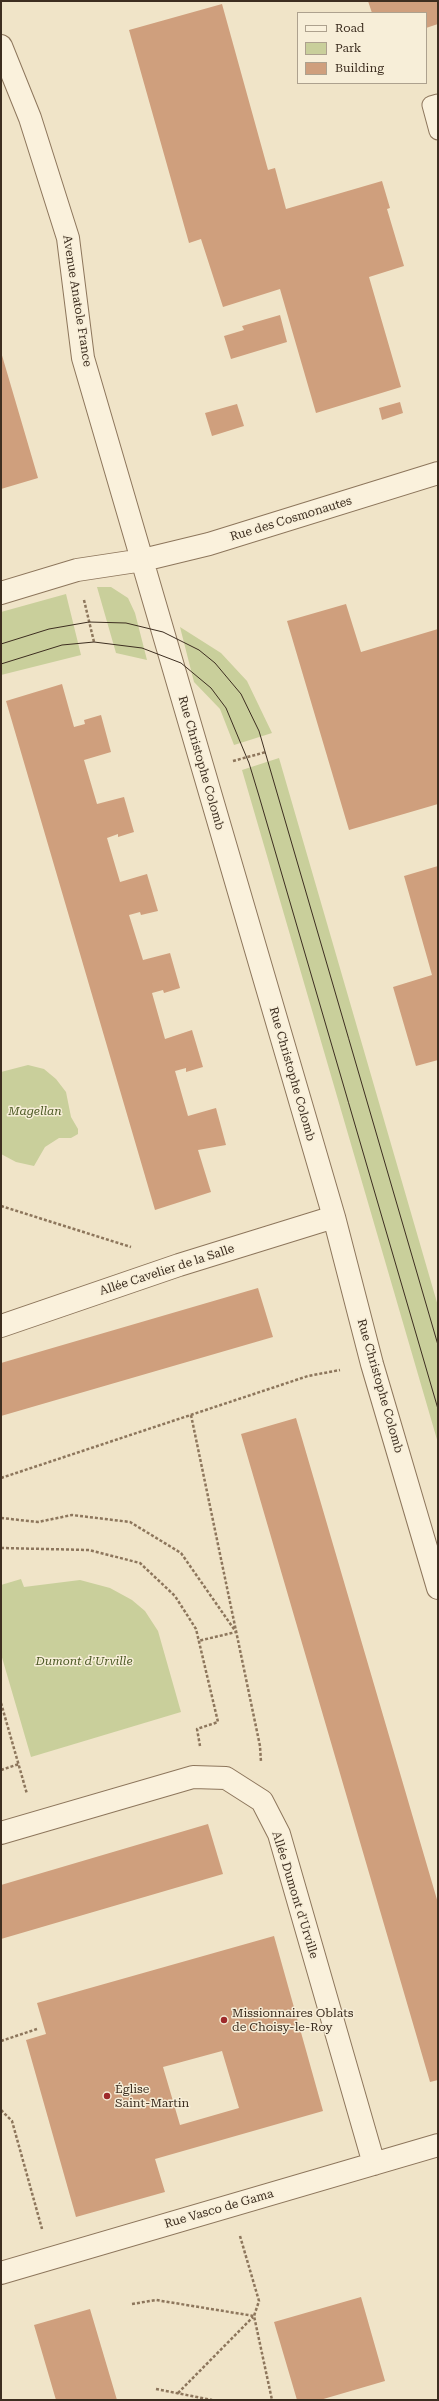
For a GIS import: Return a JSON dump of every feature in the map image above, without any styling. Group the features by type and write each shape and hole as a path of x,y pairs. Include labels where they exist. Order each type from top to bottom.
{"street":[{"name":"Avenue Anatole France","path":"1,46 30,118 68,238 83,358 143,560"},
{"name":"Rue des Cosmonautes","path":"1,594 76,570 143,560 209,544 438,473"},
{"name":"Rue Christophe Colomb","path":"143,560 334,1216 372,1364 438,1588"},
{"name":"Allée Cavelier de la Salle","path":"1,1326 179,1265 334,1216"},
{"path":"1,1833 193,1777 226,1778 262,1800"},
{"name":"Allée Dumont d'Urville","path":"262,1800 279,1834 374,2164"},
{"name":"Rue Vasco de Gama","path":"1,2273 438,2145"}],"lane":[{"path":"438,103 431,105 438,131"}],"path":[{"path":"83,595 94,642"},
{"path":"1,1206 116,1241 179,1265"},
{"path":"1,1478 308,1376 372,1364"},
{"path":"191,1415 260,1746 262,1800"},
{"path":"1,1518 38,1522 72,1515 130,1522 182,1553 236,1632"},
{"path":"1,1548 89,1550 140,1563 175,1596 196,1629 218,1722 197,1729 205,1778"},
{"path":"198,1640 236,1632"},
{"path":"1,1703 36,1823"},
{"path":"1,1770 19,1764"},
{"path":"1,2041 37,2029"},
{"path":"1,2110 12,2121 50,2258"},
{"path":"178,2393 254,2316 259,2301 231,2205"},
{"path":"132,2304 156,2300 254,2316"},
{"path":"254,2316 272,2400"},
{"path":"156,2389 212,2400"}],"green space":[{"path":"97,587 111,587 128,598 135,613 147,660 116,653"},
{"path":"66,594 81,655 1,675 1,612"},
{"path":"180,627 221,653 247,681 272,733 234,745 220,709 194,682"},
{"path":"279,758 438,1306 438,1443 242,770"},
{"name":"Magellan","path":"28,1065 44,1069 56,1079 66,1092 71,1117 78,1129 78,1134 71,1138 59,1138 45,1147 34,1166 16,1162 1,1154 1,1072"},
{"name":"Dumont d'Urville","path":"21,1579 24,1587 80,1580 110,1588 132,1600 145,1611 158,1631 181,1712 31,1757 1,1654 1,1585"}],"building":[{"path":"368,1 438,1 438,24 427,28 427,12 372,12"},
{"path":"222,4 268,170 275,168 286,209 382,181 390,208 387,209 404,266 369,277 401,387 316,413 280,289 223,307 201,239 189,243 129,30"},
{"path":"280,315 287,342 231,359 224,336 244,330 242,326"},
{"path":"1,352 38,478 1,489"},
{"path":"400,402 403,413 382,420 379,408"},
{"path":"237,404 244,426 212,436 205,413"},
{"path":"346,604 361,652 438,629 438,804 349,830 287,621"},
{"path":"62,684 74,727 85,724 84,720 101,715 111,752 84,760 97,804 124,797 134,832 118,837 118,834 107,838 120,882 147,874 158,911 141,915 140,912 129,915 143,960 170,953 180,988 164,993 163,990 152,993 165,1039 192,1030 203,1067 186,1072 186,1068 175,1071 188,1116 216,1108 226,1145 198,1150 211,1192 155,1210 6,701"},
{"path":"438,866 438,1060 416,1066 393,987 432,975 404,876"},
{"path":"258,1288 273,1337 1,1416 1,1363"},
{"path":"296,1418 438,1903 438,2080 430,2082 241,1434"},
{"path":"208,1824 223,1874 1,1939 1,1885"},
{"path":"274,1936 323,2111 155,2159 165,2192 76,2217 26,2040 46,2034 37,2003","holes":["222,2051 239,2108 180,2125 163,2067"]},
{"path":"361,2297 385,2381 320,2400 297,2400 274,2322"},
{"path":"90,2309 117,2400 56,2400 34,2325"}],"tram line":[{"path":"1,644 49,629 89,622 126,623 163,632 199,650 215,663 241,694 259,731 438,1345"},
{"path":"1,664 62,645 94,642 142,648 181,663 211,688 226,708 249,763 259,796 438,1409"}],"place":[{"name":"Missionnaires Oblats de Choisy-le-Roy","path":"224,2020"},
{"name":"Église Saint-Martin","path":"107,2096"}]}
